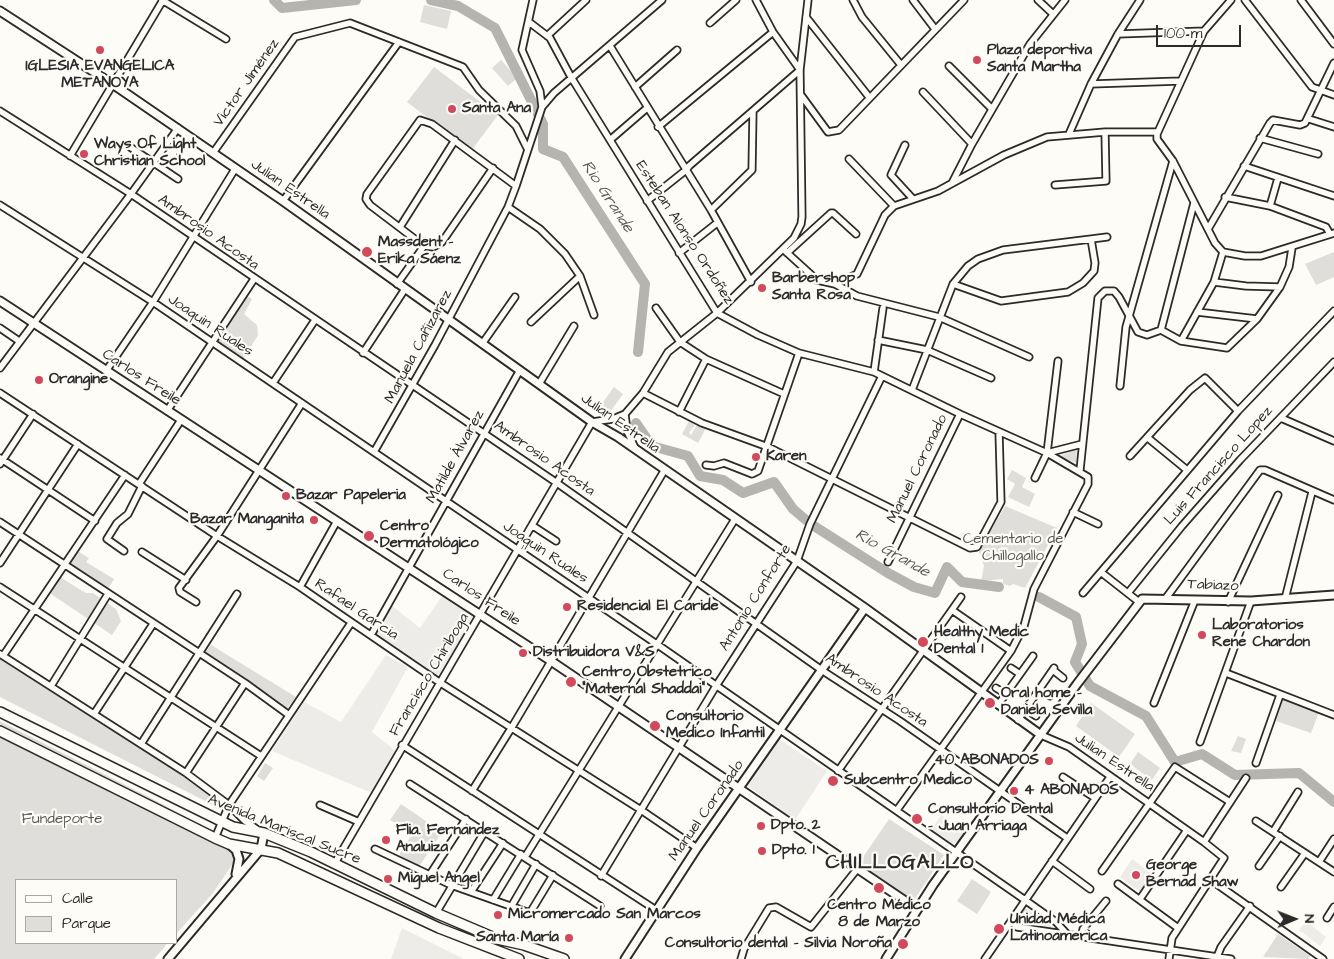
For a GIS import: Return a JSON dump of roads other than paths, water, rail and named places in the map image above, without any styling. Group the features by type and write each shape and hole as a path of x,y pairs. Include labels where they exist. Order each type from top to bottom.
{"main road":[{"name":"Avenida Mariscal Sucre","path":"0,712 221,822 245,831 264,833 334,863 436,913 498,940 524,945 564,959"},
{"name":"Avenida Mariscal Sucre","path":"0,731 214,838 229,844 278,853 438,928 519,959"},
{"path":"498,940 552,959"}],"street":[{"path":"70,156 163,0 226,39"},
{"path":"533,0 522,50 540,91 542,107"},
{"path":"547,36 586,0"},
{"path":"542,107 571,77 610,46 662,0"},
{"path":"710,23 736,0"},
{"path":"756,0 773,32 800,70"},
{"path":"785,252 801,224 802,217 800,70 808,0"},
{"path":"854,0 862,18 901,65"},
{"path":"913,0 936,29"},
{"path":"801,95 828,132 835,132 964,0"},
{"path":"1038,0 1053,14"},
{"path":"952,183 972,144 1030,44 1065,0"},
{"path":"1069,134 1091,84 1118,34 1140,0"},
{"path":"1225,197 1270,206 1326,227 1332,233 1292,248 1262,256 1245,256 1223,252 1208,229 1173,160 1157,139 1158,132 1180,81 1204,31 1230,0"},
{"path":"1246,0 1312,87 1334,96"},
{"path":"1301,0 1334,44"},
{"name":"Julian Estrella","path":"0,11 114,85 283,201 592,422 618,437 664,471 865,608 1018,720 1041,735 1069,747 1204,842 1224,858 1211,880"},
{"path":"806,17 869,97"},
{"name":"Victor Jiménez","path":"213,153 295,37 350,22 462,66 479,90 516,126 527,148"},
{"name":"Esteban Alonso Ordoñez","path":"529,22 547,36 717,313 758,336 798,353 874,372 1080,470 1089,478 1073,512"},
{"path":"1118,34 1204,31"},
{"path":"658,127 773,32"},
{"path":"283,201 399,42"},
{"path":"610,46 658,127 662,128 711,210 751,282"},
{"path":"635,87 677,50"},
{"path":"1208,229 1260,138 1273,120 1300,125 1305,124 1334,64"},
{"path":"949,66 992,109"},
{"path":"647,201 686,170 800,70"},
{"path":"1091,84 1180,81"},
{"path":"923,92 972,144"},
{"name":"Manuela Cañizarez","path":"374,452 413,386 508,207 542,107"},
{"path":"610,140 647,108"},
{"name":"Ambrosio Acosta","path":"0,111 131,194 364,354 557,483 756,622 822,671 1001,790 1067,838"},
{"path":"711,210 752,170 753,111"},
{"path":"1309,119 1334,127"},
{"path":"493,168 442,242 432,247 424,246 368,204 367,194 420,120 426,120 455,140 493,168 516,186"},
{"path":"0,368 32,322 131,194 178,128"},
{"path":"1055,185 1106,181 1105,132"},
{"path":"835,284 857,274 885,215 894,206 938,191 1004,155 1039,140 1069,134 1158,132"},
{"path":"1260,138 1318,154"},
{"path":"400,227 455,140"},
{"path":"127,145 178,179"},
{"path":"905,145 891,174 913,199"},
{"path":"850,159 894,206"},
{"path":"1120,386 1129,316 1173,160"},
{"path":"1244,166 1334,196"},
{"path":"106,372 153,302 236,169"},
{"path":"1270,206 1278,178"},
{"path":"1161,330 1194,203"},
{"name":"Joaquin Ruales","path":"0,205 153,302 519,550 897,810 1056,922 1068,934"},
{"path":"508,207 540,229 565,254 580,276 594,316"},
{"path":"592,422 613,419 625,414 643,393 658,365 668,352 717,313 831,213 834,213 856,234"},
{"path":"679,253 717,223"},
{"path":"912,390 953,284 968,266 1003,250 1107,237"},
{"path":"953,284 1001,301 1068,292 1083,284 1094,271 1095,263 1091,239"},
{"path":"397,284 424,246"},
{"path":"1080,470 1098,298 1105,291 1110,290 1117,293 1135,329 1142,334 1161,330 1181,340 1227,348 1257,319 1280,287 1289,266 1292,248"},
{"path":"785,252 816,280 835,284 857,296 939,317 1029,357"},
{"path":"1181,340 1214,282 1223,252"},
{"path":"531,322 580,276"},
{"path":"167,411 254,279"},
{"path":"1214,282 1246,286 1280,287"},
{"path":"364,354 405,289"},
{"path":"482,344 515,297"},
{"name":"Carlos Freile","path":"0,301 106,372 410,568 679,747 917,909"},
{"path":"656,308 680,342 706,359 784,394"},
{"path":"874,372 883,308"},
{"path":"1083,593 1238,411 1334,311"},
{"path":"1197,312 1257,319"},
{"path":"273,384 315,320"},
{"path":"539,384 574,326"},
{"path":"0,328 19,341"},
{"path":"878,340 927,350 991,378"},
{"path":"706,465 711,467 724,463 730,464 755,474 768,447 798,353"},
{"path":"679,412 706,359"},
{"path":"1035,478 1047,453 1058,361"},
{"name":"Luis Francisco Lopez","path":"1128,593 1182,526 1333,364"},
{"name":"Matilde Álvarez","path":"371,635 520,370"},
{"name":"Antonio Conforte","path":"601,876 716,686 797,561 810,524 882,376"},
{"path":"1130,456 1190,390 1205,378 1238,411"},
{"name":"Rafael Garcia","path":"0,393 217,536 300,587 439,682 512,727 697,848"},
{"path":"643,393 702,423 768,447 831,480 974,549 1001,502 999,432"},
{"path":"196,602 179,590 217,536 302,403"},
{"path":"33,414 1,461 95,521"},
{"path":"625,414 627,432 637,452"},
{"name":"Manuel Coronado","path":"888,562 960,414"},
{"path":"1281,418 1334,441"},
{"path":"124,551 107,539 117,523 128,514 141,485 181,420"},
{"name":"Francisco Chiriboga","path":"334,863 439,682 519,550 592,422"},
{"path":"1148,438 1187,470"},
{"path":"0,563 78,444"},
{"path":"1047,453 1082,444"},
{"path":"1166,598 1259,471 1266,470 1312,492 1334,500"},
{"path":"472,791 589,599 664,471"},
{"path":"125,475 36,609 2,655 186,773 229,804 245,821 264,833 261,849 168,959"},
{"path":"1285,599 1312,492"},
{"path":"1228,602 1278,495"},
{"path":"897,810 942,751 1011,651 1024,626 1034,589 1073,512 1098,524"},
{"path":"493,900 540,834 735,520"},
{"path":"300,587 337,521"},
{"path":"0,522 245,683 289,715"},
{"path":"533,526 556,541"},
{"path":"142,552 186,580"},
{"path":"886,959 917,909 956,853 1077,684 1139,602 1102,573"},
{"path":"0,587 261,756"},
{"path":"51,686 108,594"},
{"path":"141,744 237,594"},
{"name":"Tabiazo","path":"1139,602 1144,598 1228,602 1334,595"},
{"path":"838,771 961,597"},
{"path":"1154,703 1195,600"},
{"path":"1200,742 1250,601"},
{"name":"Manuel Coronado","path":"625,959 697,848 865,608"},
{"path":"952,610 1011,651"},
{"path":"214,838 229,804 351,623"},
{"path":"94,714 153,624"},
{"path":"998,705 1033,656"},
{"path":"1012,668 1020,674"},
{"path":"1018,720 1054,669 1063,678"},
{"path":"1226,673 1334,714"},
{"path":"186,773 245,683"},
{"path":"996,688 1006,694"},
{"path":"1040,689 1050,696"},
{"path":"1256,762 1280,695"},
{"path":"1026,710 1036,716"},
{"path":"402,745 656,910"},
{"path":"1102,871 1175,767 1230,802"},
{"path":"1063,777 1095,798"},
{"path":"985,959 1110,777"},
{"path":"1204,842 1246,778"},
{"path":"410,784 600,906"},
{"path":"1273,832 1298,792"},
{"path":"320,805 359,822"},
{"path":"429,876 466,819"},
{"path":"1256,821 1334,872"},
{"path":"1140,899 1187,830"},
{"path":"436,913 451,885 485,832"},
{"path":"1259,866 1280,836"},
{"path":"1319,862 1334,839"},
{"path":"471,892 503,843"},
{"path":"229,844 236,850 239,859 234,879"},
{"path":"374,849 429,876 530,913 553,875"},
{"path":"1281,887 1305,853"},
{"path":"1052,860 1090,889"},
{"path":"511,907 536,864"},
{"path":"741,959 744,949 768,908 772,907 812,927 858,868"},
{"path":"1169,959 1172,938 1211,880 1323,959"},
{"path":"1118,884 1178,928"},
{"path":"1082,936 1084,929 1106,901"},
{"path":"1217,957 1220,947 1250,906"},
{"path":"1327,918 1334,907"},
{"path":"1010,921 1017,927 1231,959"}],"waterway":[{"name":"Rio Grande","path":"274,0 282,8 356,0"},
{"name":"Rio Grande","path":"431,0 458,6 495,28 543,124 543,149 563,157 645,284 638,352"},
{"name":"Rio Grande","path":"636,423 652,446 688,456 700,476 723,480 743,493 774,482 793,509 806,520"},
{"name":"Rio Grande","path":"814,526 888,573 914,587 935,593 947,567 962,582 999,587"},
{"name":"Rio Grande","path":"1039,597 1076,617 1082,644 1075,662 1090,686 1146,716 1175,762 1202,754 1235,775 1299,773 1334,802"}],"place":[{"name":"IGLESIA EVANGELICA METANOYA","path":"100,50"},
{"name":"Plaza deportiva Santa Martha","path":"977,60"},
{"name":"Santa Ana","path":"452,109"},
{"name":"Ways Of Light Christian School","path":"84,154"},
{"name":"Massdent - Erika Sáenz","path":"367,252"},
{"name":"Barbershop Santa Rosa","path":"762,288"},
{"name":"Orangine","path":"39,380"},
{"name":"Karen","path":"756,457"},
{"name":"Bazar Papeleria","path":"286,496"},
{"name":"Bazar Manganita","path":"314,520"},
{"name":"Centro Dermatológico","path":"369,536"},
{"name":"Residencial El Caride","path":"567,607"},
{"name":"Laboratorios Rene Chardon","path":"1202,635"},
{"name":"Healthy Medic Dental 1","path":"923,642"},
{"name":"Distribuidora V&S","path":"523,653"},
{"name":"Centro Obstetrico \"Maternal Shaddai\"","path":"571,682"},
{"name":"Oral home - Daniela Sevilla","path":"990,703"},
{"name":"Consultorio Medico Infantil","path":"655,726"},
{"name":"40 ABONADOS","path":"1049,761"},
{"name":"Subcentro Medico","path":"833,781"},
{"name":"4 ABONADOS","path":"1014,791"},
{"name":"Consultorio Dental - Juan Arriaga","path":"917,819"},
{"name":"Dpto. 2","path":"761,826"},
{"name":"Flia. Fernandez Analuiza","path":"386,840"},
{"name":"Dpto. 1","path":"762,851"},
{"name":"George Bernad Shaw","path":"1136,875"},
{"name":"Miguel Angel","path":"388,879"},
{"name":"Centro Médico 8 de Marzo","path":"879,888"},
{"name":"Micromercado San Marcos","path":"498,915"},
{"name":"Unidad Médica Latinoamerica","path":"999,929"},
{"name":"Santa María","path":"569,938"},
{"name":"Consultorio dental - Silvia Noroña","path":"903,944"}],"district":[{"name":"CHILLOGALLO","path":"900,864"}],"park label":[{"name":"Cementario de Chillogallo","path":"1013,548"},
{"name":"Fundeporte","path":"62,820"}]}
